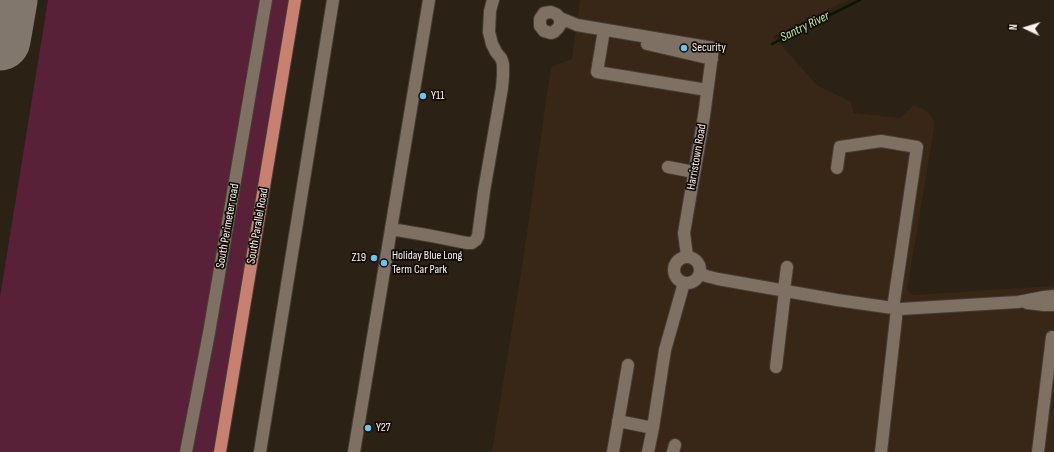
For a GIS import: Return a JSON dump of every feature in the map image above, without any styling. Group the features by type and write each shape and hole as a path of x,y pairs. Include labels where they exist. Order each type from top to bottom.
{"main road":[{"name":"South Parallel Road","path":"220,452 295,0"}],"street":[{"name":"South Perimeter road","path":"186,452 210,325 266,0"},
{"path":"260,452 333,0"},
{"path":"354,452 429,0"},
{"path":"391,230 467,243 472,243 478,236 503,76 503,64 492,44 490,32 490,11 493,0"},
{"path":"555,15 603,36 640,42 673,51 712,54"},
{"path":"555,15 577,25 712,54"},
{"path":"603,36 597,72 707,90"},
{"name":"Harristown Road","path":"687,256 684,233 712,54"},
{"path":"837,168 840,147 881,141 917,147 895,308 880,452"},
{"path":"668,167 694,172"},
{"path":"687,256 691,256 697,261 700,268 700,273 690,283 684,283 676,278 673,269 677,260 687,256"},
{"path":"776,367 787,267"},
{"path":"700,273 718,279 895,308 1018,302 1054,305"},
{"path":"648,452 665,350 684,283"},
{"path":"1018,302 1044,296 1054,296"},
{"path":"1038,452 1052,337"},
{"path":"613,452 628,365"},
{"path":"618,421 653,428"}],"shaded area":[{"path":"48,0 290,0 214,452 0,452 0,297"},
{"path":"580,0 848,0 773,36 818,86 850,101 854,113 900,118 914,105 928,112 935,122 907,290 913,295 1054,286 1054,452 492,452 523,260 551,67 572,59"}],"waterway":[{"name":"Santry River","path":"772,44 860,0"}],"runway":[{"path":"0,40 7,0"}],"place":[{"name":"Security","path":"684,48"},
{"name":"Y11","path":"423,96"},
{"name":"Z19","path":"374,258"},
{"name":"Holiday Blue Long Term Car Park","path":"384,263"},
{"name":"Y27","path":"368,428"}]}
